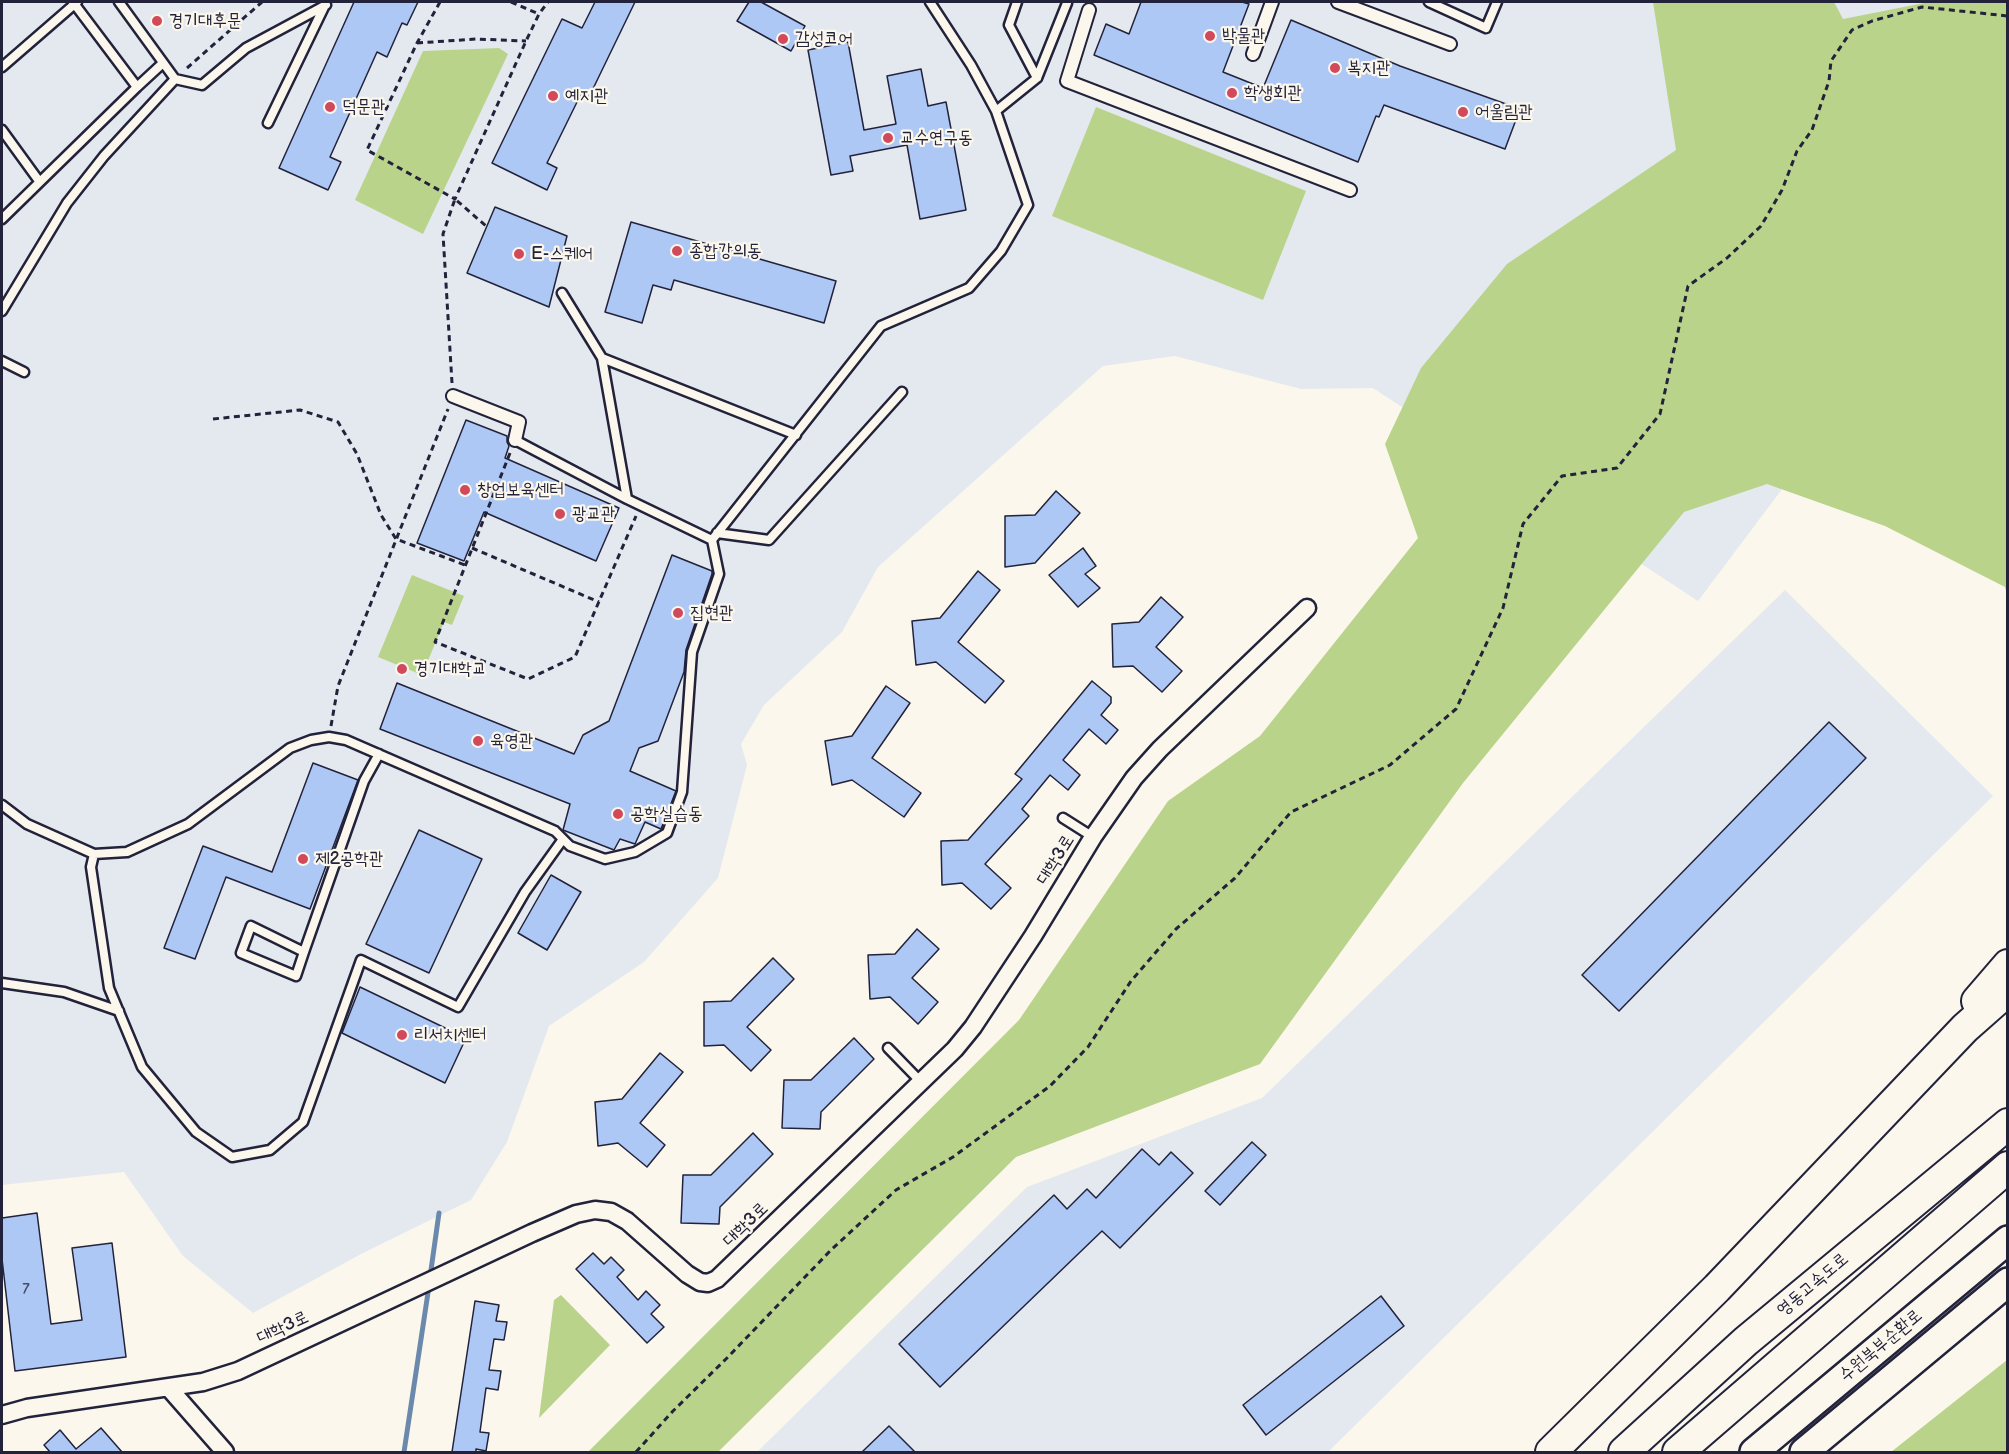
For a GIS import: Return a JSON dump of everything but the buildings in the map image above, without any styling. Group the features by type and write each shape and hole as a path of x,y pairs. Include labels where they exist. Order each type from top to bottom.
{"highway":[{"path":"1838,1162 2007,965"},
{"path":"1551,1452 1717,1288 1965,1028 2007,990"},
{"name":"영동고속도로","path":"1624,1452 1746,1341 2007,1124"},
{"name":"영동고속도로","path":"1678,1452 2007,1167"},
{"name":"수원북부순환로","path":"1754,1452 2007,1240"},
{"name":"수원북부순환로","path":"1804,1452 2007,1282"}],"street":[{"path":"1253,54 1272,2"},
{"path":"1338,2 1450,44"},
{"path":"1089,10 1066,81 1350,190"},
{"path":"453,396 519,422 515,440"},
{"name":"대학3로","path":"2,1415 27,1408 202,1382 238,1371 498,1248 576,1214 595,1210 611,1212 627,1221 687,1274 700,1282 708,1283 717,1279 955,1049 973,1027 1134,778 1160,749 1307,608"},
{"path":"168,1387 225,1452"}],"lane":[{"path":"2,67 75,2 137,87"},
{"path":"120,2 175,79 201,85 246,48 326,3"},
{"path":"2,805 27,824 94,854 127,852 188,824 290,748 311,740 329,737 346,740 555,831 570,846 605,859 635,852 667,833 681,792 692,652 719,574 715,537 881,326 969,288 1001,251 1028,205 996,111 971,65 930,2"},
{"path":"1017,2 1009,25 1037,78"},
{"path":"1429,2 1486,28 1497,2"},
{"path":"268,123 326,3"},
{"path":"996,111 1037,78 1067,3"},
{"path":"2,219 163,63"},
{"path":"2,311 67,203 104,156 175,79"},
{"path":"2,130 39,181"},
{"path":"562,293 602,358 627,499"},
{"path":"602,358 796,435"},
{"path":"2,361 24,372"},
{"path":"515,440 640,506 715,537 769,540 902,392"},
{"path":"304,952 251,926 241,953 296,976 364,781 379,754"},
{"path":"1063,818 1094,837"},
{"path":"94,854 91,867 109,988 142,1067 196,1132 232,1157 270,1150 303,1122 361,960 458,1006 525,892 563,839"},
{"path":"2,982 64,992 119,1011"},
{"path":"888,1048 921,1082"}],"path":[{"path":"175,79 262,2"},
{"path":"440,2 417,44 367,150 455,199 486,226"},
{"path":"511,2 539,14"},
{"path":"329,737 338,686 453,396 443,234 455,199 525,41 548,2"},
{"path":"636,1452 831,1250 896,1190 953,1157 1050,1086 1088,1047 1131,981 1176,929 1235,878 1291,812 1390,765 1456,708 1503,608 1523,524 1562,476 1617,468 1660,414 1688,286 1727,258 1761,226 1782,190 1797,151 1812,130 1829,81 1831,61 1852,30 1872,21 1922,7 2007,16"},
{"path":"417,44 476,39 525,41"},
{"path":"213,419 300,410 338,422 357,454 381,514 396,539 465,565"},
{"path":"515,440 435,642 528,679 575,657 640,506"},
{"path":"472,548 599,602"}],"shaded area":[{"name":"경기대학교","path":"2,2 2007,2 1891,344 1698,601 1373,388 1301,389 1175,356 1103,366 878,567 842,632 764,705 741,744 747,765 718,878 644,962 549,1026 507,1142 471,1200 363,1253 253,1313 183,1256 124,1172 2,1185"},
{"path":"1785,590 1993,796 1328,1452 757,1452 1027,1187 1262,1098"}],"green space":[{"path":"1653,2 1834,2 1843,19 1929,2 2007,2 2007,595 2005,587 1885,526 1767,484 1684,512 1463,783 1260,1064 1016,1157 718,1452 588,1452 1019,1020 1168,801 1260,736 1418,538 1385,444 1421,368 1507,264 1676,150"},
{"path":"499,48 508,54 423,234 355,200 423,51"},
{"path":"1096,107 1306,191 1263,300 1052,216"},
{"path":"412,575 464,596 452,625 444,622 422,675 378,657"},
{"path":"561,1295 610,1345 539,1418 554,1300"},
{"path":"2007,1360 2007,1452 1891,1452"}],"waterway":[{"path":"430,1277 439,1213"},
{"path":"404,1452 429,1286"}],"place":[{"name":"경기대후문","path":"157,21"},
{"name":"박물관","path":"1210,36"},
{"name":"감성코어","path":"783,39"},
{"name":"복지관","path":"1335,68"},
{"name":"학생회관","path":"1232,93"},
{"name":"예지관","path":"553,96"},
{"name":"덕문관","path":"330,107"},
{"name":"어울림관","path":"1463,112"},
{"name":"교수연구동","path":"888,138"},
{"name":"종합강의동","path":"677,251"},
{"name":"E-스퀘어","path":"519,254"},
{"name":"창업보육센터","path":"465,490"},
{"name":"광교관","path":"560,514"},
{"name":"집현관","path":"678,613"},
{"name":"경기대학교","path":"402,669"},
{"name":"육영관","path":"478,741"},
{"name":"공학실습동","path":"618,814"},
{"name":"제2공학관","path":"303,859"},
{"name":"리서치센터","path":"402,1035"}]}
